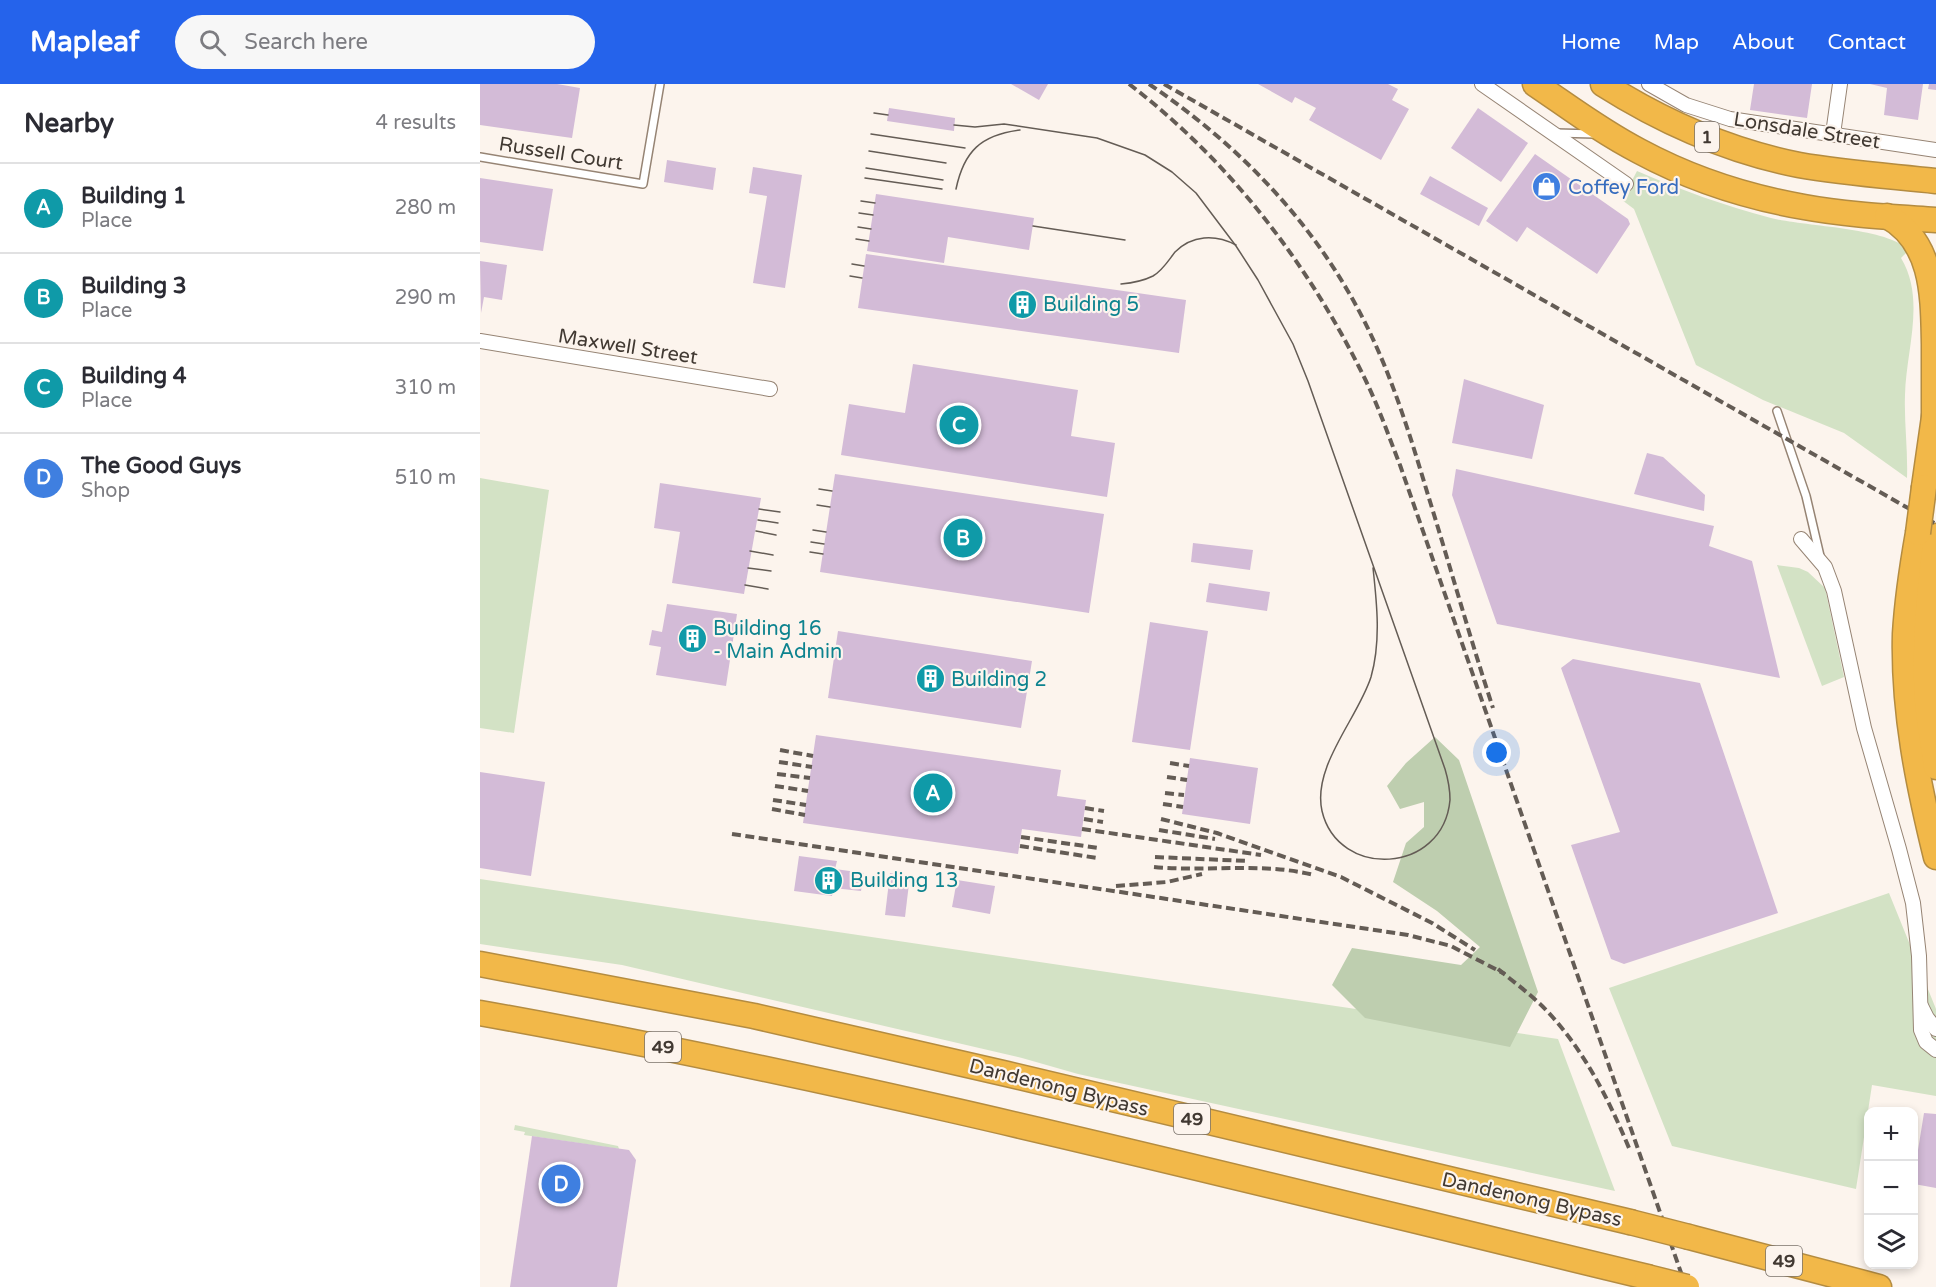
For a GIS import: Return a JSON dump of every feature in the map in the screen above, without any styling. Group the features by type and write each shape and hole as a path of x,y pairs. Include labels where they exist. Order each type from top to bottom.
{"highway":[{"name":"1","path":"1535,84 1607,134 1639,152 1687,173 1744,192 1803,207 1936,220"},
{"name":"Lonsdale Street","path":"1603,84 1664,119 1711,139 1757,154 1829,170 1936,181"},
{"path":"1887,216 1902,226 1915,241 1926,264 1931,282 1934,310 1935,411 1924,487 1930,538 1927,704 1936,767"},
{"path":"1930,538 1907,609 1906,682 1912,750 1936,857"},
{"name":"Dandenong Bypass","path":"480,964 754,1016 1007,1074 1630,1222 1879,1287"},
{"name":"49","path":"480,1013 612,1037 939,1106 1687,1287"}],"street":[{"path":"1482,84 1626,184"},
{"name":"Lonsdale Street","path":"1649,84 1686,105 1751,123 1936,150"},
{"path":"1833,134 1840,84"},
{"name":"Maxwell Street","path":"480,341 770,389"},
{"path":"1801,539 1830,576 1834,591 1864,728 1911,896 1917,938 1922,1035 1936,1050"},
{"path":"1920,1004 1936,1029"}],"lane":[{"name":"Russell Court","path":"480,156 643,184 660,84"},
{"path":"1552,133 1607,134"},
{"path":"1777,411 1806,496 1821,562"}],"green space":[{"path":"1637,171 1703,197 1771,218 1864,232 1898,242 1909,250 1901,258 1908,274 1914,308 1905,395 1907,478 1844,433 1763,400 1696,365 1634,209 1622,200"},
{"path":"480,478 549,490 514,733 480,728"},
{"path":"1777,565 1799,568 1808,572 1825,588 1844,677 1822,686"},
{"path":"1435,737 1459,760 1538,992 1510,1047 1365,1018 1332,985 1352,948 1461,965 1480,947 1437,911 1393,882 1406,843 1424,827 1424,802 1400,809 1387,786 1406,763"},
{"path":"480,879 1558,1039 1615,1191 1078,1074 1022,1058 622,965 480,944"},
{"path":"1889,893 1936,1009 1936,1096 1872,1085 1869,1107 1864,1107 1864,1137 1856,1189 1672,1146 1609,988"},
{"path":"515,1125 618,1146 619,1149 524,1135 525,1132 514,1130"}],"building":[{"path":"480,84 557,84 580,88 572,138 480,125"},
{"path":"1011,84 1048,84 1039,100"},
{"path":"1258,84 1388,84 1398,89 1392,100 1409,109 1381,160 1309,120 1316,108 1295,97 1292,103"},
{"path":"1754,84 1812,84 1807,118 1750,110"},
{"path":"1870,84 1923,84 1918,120 1884,115 1887,88"},
{"path":"1929,84 1936,84 1936,90 1928,89"},
{"path":"889,108 955,118 954,131 887,121"},
{"path":"1478,108 1528,143 1501,182 1451,148"},
{"name":"Coffey Ford","path":"1535,154 1628,219 1630,224 1597,274 1527,227 1517,242 1486,221"},
{"path":"667,160 716,168 713,190 664,182"},
{"path":"753,167 802,175 785,288 753,283 767,196 749,193"},
{"path":"1430,176 1488,208 1479,226 1420,194"},
{"path":"480,178 553,189 543,251 480,242"},
{"path":"876,194 1034,218 1029,250 948,237 944,263 867,251"},
{"name":"Building 5","path":"866,254 1186,300 1179,353 858,308"},
{"path":"480,261 507,265 502,300 484,297 481,313"},
{"path":"913,364 1078,390 1071,436 1115,443 1107,497 841,455 849,404 905,413"},
{"path":"1464,379 1544,405 1532,459 1452,443"},
{"path":"1647,453 1663,457 1705,495 1704,511 1634,494"},
{"path":"1456,469 1714,526 1709,546 1752,561 1780,678 1497,624 1452,495"},
{"path":"835,474 1104,514 1089,613 820,572"},
{"path":"660,483 761,498 744,594 672,583 680,532 654,528"},
{"path":"1193,543 1253,550 1250,570 1191,562"},
{"path":"1209,583 1270,592 1267,611 1206,602"},
{"name":"Building 16 - Main Admin","path":"667,604 737,614 726,686 656,675 661,647 649,645 652,630 662,632"},
{"path":"1150,622 1208,631 1190,750 1132,742"},
{"name":"Building 2","path":"838,631 1032,661 1021,728 828,698"},
{"path":"1573,659 1700,683 1778,913 1624,964 1611,959 1571,845 1620,832 1561,668"},
{"path":"816,735 1061,770 1057,796 1086,800 1081,837 1022,829 1018,854 803,823"},
{"path":"1190,758 1258,768 1250,824 1182,814"},
{"path":"480,772 545,782 531,876 480,868"},
{"name":"Building 13","path":"799,856 837,861 835,869 864,873 861,891 833,888 832,896 794,891"},
{"path":"890,873 910,875 905,917 885,915"},
{"path":"957,880 995,886 990,914 952,907"},
{"path":"1924,1113 1936,1114 1936,1188 1918,1185 1918,1150"},
{"path":"532,1136 629,1150 636,1160 617,1287 510,1287"}],"tram line":[{"path":"874,113 888,115"},
{"path":"954,125 975,127 1004,124 1097,138 1145,155 1172,172 1196,193 1236,246 1258,280 1293,344 1308,381 1447,777 1450,800 1443,825 1429,843 1411,854 1389,859 1368,857 1348,849 1332,833 1322,811 1321,794 1330,760 1365,693 1374,664 1377,623 1373,568"},
{"path":"956,189 964,164 976,147 995,136 1020,130"},
{"path":"871,134 965,148"},
{"path":"869,151 946,163"},
{"path":"866,168 943,180"},
{"path":"865,178 942,189"},
{"path":"861,201 875,203"},
{"path":"859,213 873,215"},
{"path":"1033,226 1125,240"},
{"path":"858,227 871,229"},
{"path":"856,239 869,241"},
{"path":"1121,284 1137,282 1153,276 1163,268 1175,252 1196,239 1220,239 1236,245"},
{"path":"852,264 864,266"},
{"path":"850,276 862,278"},
{"path":"819,489 832,491"},
{"path":"817,505 830,507"},
{"path":"759,509 780,512"},
{"path":"758,520 778,523"},
{"path":"813,530 826,532"},
{"path":"756,531 776,535"},
{"path":"811,542 824,544"},
{"path":"750,551 773,555"},
{"path":"810,552 823,554"},
{"path":"748,568 771,571"},
{"path":"745,585 768,589"}],"railway":[{"path":"1129,84 1201,147 1265,219 1320,297 1371,391 1400,465 1686,1287"},
{"path":"1149,84 1208,128 1261,177 1308,232 1349,293 1374,341 1404,417 1493,708"},
{"path":"1164,84 1936,524"},
{"path":"780,750 813,756"},
{"path":"779,762 812,767"},
{"path":"1170,763 1189,766"},
{"path":"777,774 810,778"},
{"path":"1167,777 1187,780"},
{"path":"775,786 808,791"},
{"path":"1165,793 1184,795"},
{"path":"773,800 806,805"},
{"path":"1163,804 1183,807"},
{"path":"1085,808 1104,811"},
{"path":"772,809 805,815"},
{"path":"1084,819 1103,822"},
{"path":"1161,819 1217,833 1341,877 1432,923 1475,950"},
{"path":"1082,829 1261,855"},
{"path":"1159,830 1215,839"},
{"path":"732,834 1408,935 1451,946 1505,974"},
{"path":"1021,837 1099,848"},
{"path":"1020,846 1097,858"},
{"path":"1155,857 1248,861"},
{"path":"1154,867 1275,869 1314,875"},
{"path":"1116,886 1167,882 1202,874"},
{"path":"1498,969 1542,1006 1573,1043 1604,1094 1629,1148"}],"place":[{"name":"Coffey Ford","path":"1547,187"},
{"name":"Building 5","path":"1022,304"},
{"name":"Building 4","path":"959,425"},
{"name":"Building 3","path":"963,538"},
{"name":"Building 16 - Main Admin","path":"692,639"},
{"name":"Building 2","path":"930,679"},
{"name":"Building 1","path":"933,793"},
{"name":"Building 13","path":"829,880"},
{"name":"The Good Guys","path":"561,1184"}]}
